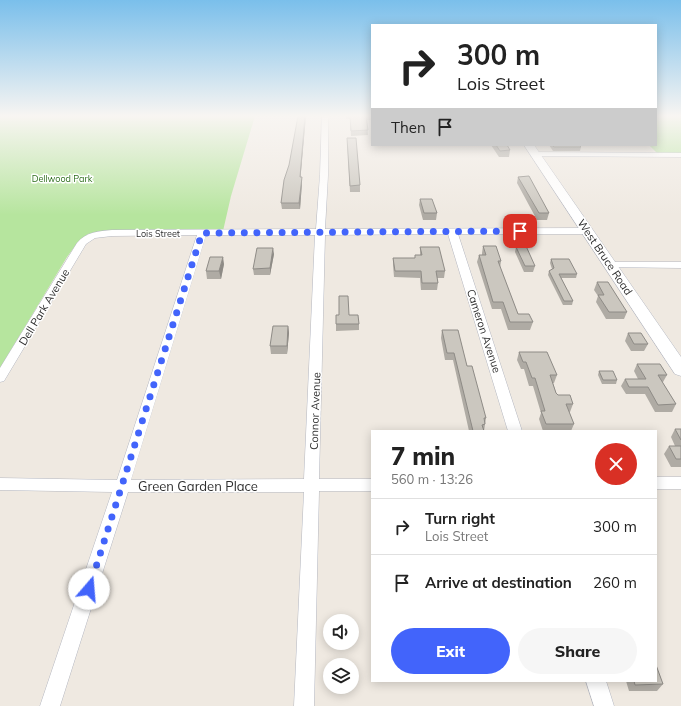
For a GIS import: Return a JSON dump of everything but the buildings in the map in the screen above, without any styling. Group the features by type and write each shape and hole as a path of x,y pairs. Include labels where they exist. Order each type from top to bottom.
{"street":[{"name":"Connor Avenue","path":"304,706 320,233 325,175 325,149"},
{"path":"531,149 681,155"},
{"name":"West Bruce Road","path":"531,149 681,370"},
{"path":"651,149 657,154"},
{"name":"Cameron Avenue","path":"452,231 515,430"},
{"name":"Lois Street","path":"90,237 112,233 587,231"},
{"path":"50,706 122,486 202,233"},
{"name":"Dell Park Avenue","path":"0,378 82,243 90,237"},
{"path":"610,265 681,265"},
{"path":"657,483 681,483"},
{"name":"Green Garden Place","path":"0,484 122,486 371,485"},
{"path":"596,682 604,706"}],"green space":[{"name":"Dellwood Park","path":"0,149 245,149 231,196 223,231 108,231 88,234 78,242 67,257 0,368"},
{"path":"653,149 681,149 681,153 657,153"}],"route":[{"path":"89,589 202,233 520,231"}]}
